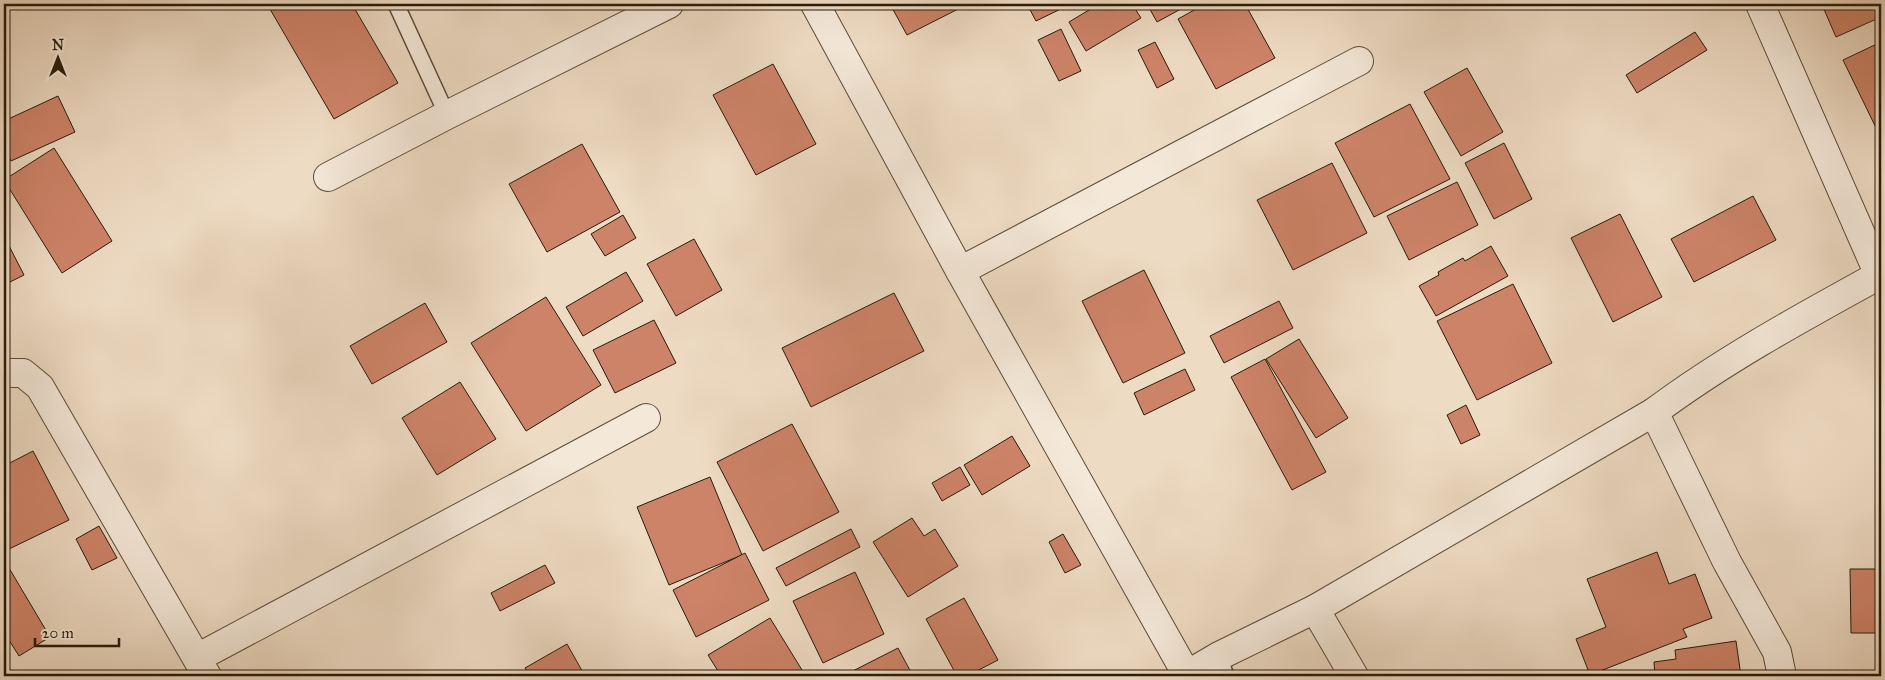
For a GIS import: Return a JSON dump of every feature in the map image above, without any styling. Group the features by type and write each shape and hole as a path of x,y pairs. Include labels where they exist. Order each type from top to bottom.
{"street":[{"path":"328,177 669,4"},
{"path":"815,4 960,271 1186,676 1223,666 1315,609 1654,412 1696,381 1752,347 1880,275 1760,4"},
{"path":"960,271 1359,61"},
{"path":"4,373 23,373 40,387 202,667 646,418"},
{"path":"1654,412 1727,562 1777,652 1782,676"},
{"path":"1315,609 1354,676"}],"lane":[{"path":"396,4 447,115"}],"building":[{"path":"267,4 352,4 398,83 334,119"},
{"path":"890,4 968,4 907,35"},
{"path":"1027,4 1071,4 1036,21"},
{"path":"1099,4 1132,4 1141,18 1086,51 1069,22"},
{"path":"1147,4 1190,4 1157,22"},
{"path":"1205,4 1245,4 1275,58 1216,89 1178,19"},
{"path":"1831,4 1881,4 1881,17 1836,37 1823,7"},
{"path":"1061,29 1081,71 1059,81 1038,40"},
{"path":"1695,32 1707,50 1637,93 1626,75"},
{"path":"1155,42 1174,79 1157,88 1138,50"},
{"path":"1881,42 1881,138 1843,60"},
{"path":"773,64 816,144 756,175 713,95"},
{"path":"1467,68 1503,132 1461,156 1424,92"},
{"path":"58,96 75,132 11,161 4,145 4,121"},
{"path":"1410,104 1450,179 1374,217 1335,143"},
{"path":"1504,143 1532,199 1494,219 1465,163"},
{"path":"582,144 620,212 547,252 509,184"},
{"path":"54,148 112,241 62,273 4,180"},
{"path":"1332,163 1367,233 1293,270 1257,200"},
{"path":"1457,182 1478,225 1409,260 1387,216"},
{"path":"1753,196 1776,240 1694,282 1671,239"},
{"path":"1620,214 1662,297 1613,322 1571,238"},
{"path":"623,215 636,238 605,256 591,234"},
{"path":"4,236 24,275 4,285"},
{"path":"694,239 722,290 676,316 647,264"},
{"path":"1491,246 1508,276 1436,316 1419,286 1439,275 1438,272 1463,258 1465,261"},
{"path":"1144,270 1185,353 1123,383 1082,301"},
{"path":"626,272 643,301 583,336 566,307"},
{"path":"1513,284 1552,363 1477,400 1437,321"},
{"path":"894,293 924,351 811,407 782,348"},
{"path":"546,297 601,385 526,431 471,343"},
{"path":"1279,301 1293,328 1224,363 1210,336"},
{"path":"425,303 447,342 372,384 350,346"},
{"path":"654,320 676,363 615,393 593,350"},
{"path":"1299,339 1348,418 1316,438 1266,359"},
{"path":"1265,359 1326,472 1292,490 1231,377"},
{"path":"1185,369 1195,390 1144,415 1134,393"},
{"path":"460,382 496,439 437,475 402,418"},
{"path":"1466,405 1480,435 1461,444 1447,415"},
{"path":"792,424 839,512 763,551 717,462"},
{"path":"1012,436 1030,466 982,495 964,465"},
{"path":"33,451 69,520 9,549 4,538 4,466"},
{"path":"960,467 970,485 942,501 932,483"},
{"path":"710,477 742,555 669,585 637,507"},
{"path":"912,518 924,536 935,529 958,566 908,597 873,542"},
{"path":"99,526 117,558 92,570 76,539"},
{"path":"851,529 860,547 786,586 776,568"},
{"path":"1063,534 1081,565 1065,573 1049,542"},
{"path":"1657,552 1669,584 1695,574 1712,618 1683,629 1687,637 1590,675 1576,639 1606,627 1587,579"},
{"path":"745,553 769,600 696,637 673,590"},
{"path":"6,563 50,637 19,656 4,632 4,564"},
{"path":"545,565 555,583 500,611 491,593"},
{"path":"1850,569 1881,569 1881,633 1851,633"},
{"path":"855,572 884,634 823,663 793,601"},
{"path":"964,598 998,660 967,676 957,676 926,619"},
{"path":"770,618 802,670 792,676 721,676 708,655"},
{"path":"1736,641 1741,676 1655,676 1654,662 1676,659 1675,650"},
{"path":"567,644 585,676 530,676 525,668"},
{"path":"898,648 913,676 843,676"}]}
